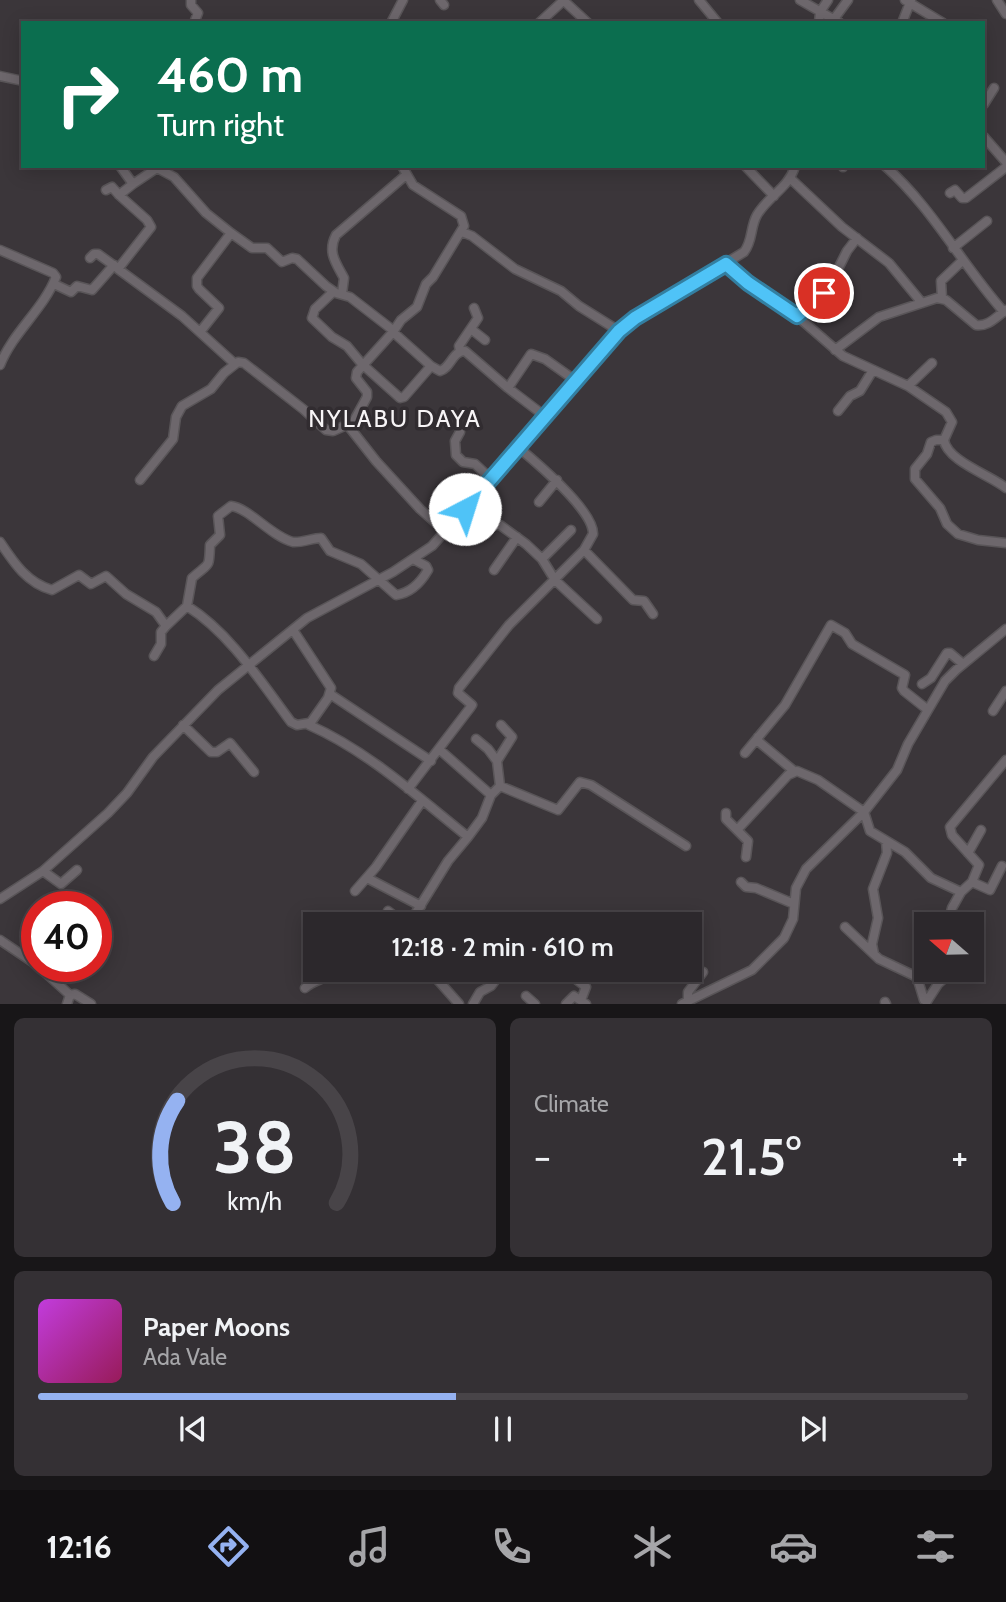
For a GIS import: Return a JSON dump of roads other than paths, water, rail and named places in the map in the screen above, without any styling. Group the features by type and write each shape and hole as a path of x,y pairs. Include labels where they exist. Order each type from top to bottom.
{"street":[{"path":"191,0 191,5 198,13 195,21"},
{"path":"392,21 403,0"},
{"path":"541,21 563,0 586,21"},
{"path":"699,0 716,21"},
{"path":"800,0 837,21 848,0"},
{"path":"819,21 820,12 828,0"},
{"path":"997,0 1006,14"},
{"path":"903,21 908,1 940,21"},
{"path":"0,76 21,81"},
{"path":"985,103 995,88"},
{"path":"950,193 955,190 962,198 966,198 1006,164 985,138"},
{"path":"121,168 133,184"},
{"path":"119,195 157,168 163,170 174,177 206,213 231,233 255,249 267,247 282,262 297,259 312,275 370,311 431,366 443,371 460,351 459,346 478,317 474,309"},
{"path":"747,168 774,196"},
{"path":"0,899 43,871 108,813 127,793 153,757 218,690 319,610 377,580 432,546 619,331 635,318 726,264 748,247 757,215 791,178 794,168"},
{"path":"835,350 879,317 922,303 942,299 976,325 985,325 1005,311 962,261 913,192 887,168"},
{"path":"431,366 401,398 362,364 347,346 332,337 311,317 315,309 338,293 344,278 333,260 332,246 336,235 404,171 413,185 461,216 464,221 462,232 426,284 419,304 401,320 394,331 362,364 357,372 356,378 367,392 367,397 351,423 351,432 420,509 446,532"},
{"path":"791,178 842,228 889,263 922,303"},
{"path":"54,284 70,291 77,286 92,290 151,227 148,220 112,187 106,190"},
{"path":"953,248 987,222"},
{"path":"462,232 472,236 515,269 561,291 579,306 619,331"},
{"path":"200,332 219,308 197,286 197,278 231,233"},
{"path":"797,316 828,289 847,251 857,238"},
{"path":"0,250 53,273 56,277 47,296 9,345 0,365"},
{"path":"90,258 96,253 116,267 200,332 234,364"},
{"path":"942,299 941,281 962,261"},
{"path":"726,264 748,283 797,316 835,350 850,360 908,386 951,416 953,422 944,445 951,454 1006,488"},
{"path":"471,329 485,340"},
{"path":"460,351 465,351 546,417"},
{"path":"508,388 531,354 545,359 576,381"},
{"path":"140,480 173,439 176,417 182,406 211,389 234,364 244,363 303,408 326,430 333,431 351,423"},
{"path":"908,386 932,363"},
{"path":"838,411 850,396 860,391 873,370"},
{"path":"460,432 455,441 456,455 463,462 475,464 491,479"},
{"path":"944,440 931,442 927,454 915,470 915,479 940,508 951,530 978,540 1006,543"},
{"path":"408,789 463,721 472,705 459,695 459,688 509,625 584,551 593,534 593,528 557,480 519,448"},
{"path":"539,502 557,480"},
{"path":"154,656 161,643 161,632 187,606 192,578 209,564 210,545 220,535 218,516 231,506 238,507 271,531 294,542 321,538 330,551 361,564 396,595 405,593 419,583 428,570 413,559"},
{"path":"465,509 485,526 496,524 517,537 542,559 555,580 597,619"},
{"path":"542,559 571,530"},
{"path":"494,570 517,537"},
{"path":"0,542 21,571 34,583 52,590 79,575 91,584 106,576 126,594 156,612 166,626"},
{"path":"584,551 633,600 643,601 653,614"},
{"path":"187,606 211,624 297,726 309,723 330,694 329,684 293,630"},
{"path":"745,753 792,695 831,625 845,633 852,644 905,675 904,691 928,710"},
{"path":"685,1002 757,965 788,932 793,919 796,888 806,869 864,812 897,770 908,744 941,687 963,664 1006,629"},
{"path":"922,684 930,678 947,653 963,664"},
{"path":"993,711 1006,691"},
{"path":"330,694 431,761"},
{"path":"309,723 310,726 339,738 468,837"},
{"path":"184,725 211,752 217,752 230,743 254,772"},
{"path":"497,761 512,737 501,725"},
{"path":"758,737 758,741 794,771 818,780 864,812 869,829 905,852 931,878 961,892"},
{"path":"476,739 497,761 500,786"},
{"path":"440,750 491,795"},
{"path":"951,912 961,892 972,883 979,865 952,835 950,827 1006,760"},
{"path":"737,830 794,771"},
{"path":"500,786 558,810 578,783 591,785 686,846"},
{"path":"416,912 448,861 482,818 491,795 500,786"},
{"path":"355,891 422,801"},
{"path":"726,813 726,819 748,841 746,857"},
{"path":"968,853 981,830"},
{"path":"874,954 872,944 878,914 873,889 887,853 886,841"},
{"path":"972,883 990,890 1002,866"},
{"path":"43,871 61,884 77,870"},
{"path":"367,878 421,906"},
{"path":"741,882 746,887 756,888 794,904"},
{"path":"845,927 887,964 914,975"},
{"path":"0,940 21,955"},
{"path":"685,1002 688,992 703,972"},
{"path":"53,982 69,999 75,994 91,1003"},
{"path":"305,988 312,982"},
{"path":"440,982 459,1003"},
{"path":"473,1003 481,992 494,982"},
{"path":"566,1003 575,996 584,1002 586,988 579,982"},
{"path":"920,982 923,999 928,1003 940,982"},
{"path":"526,996 535,1003"}],"district":[{"name":"NYLABU DAYA","path":"395,418"}]}
